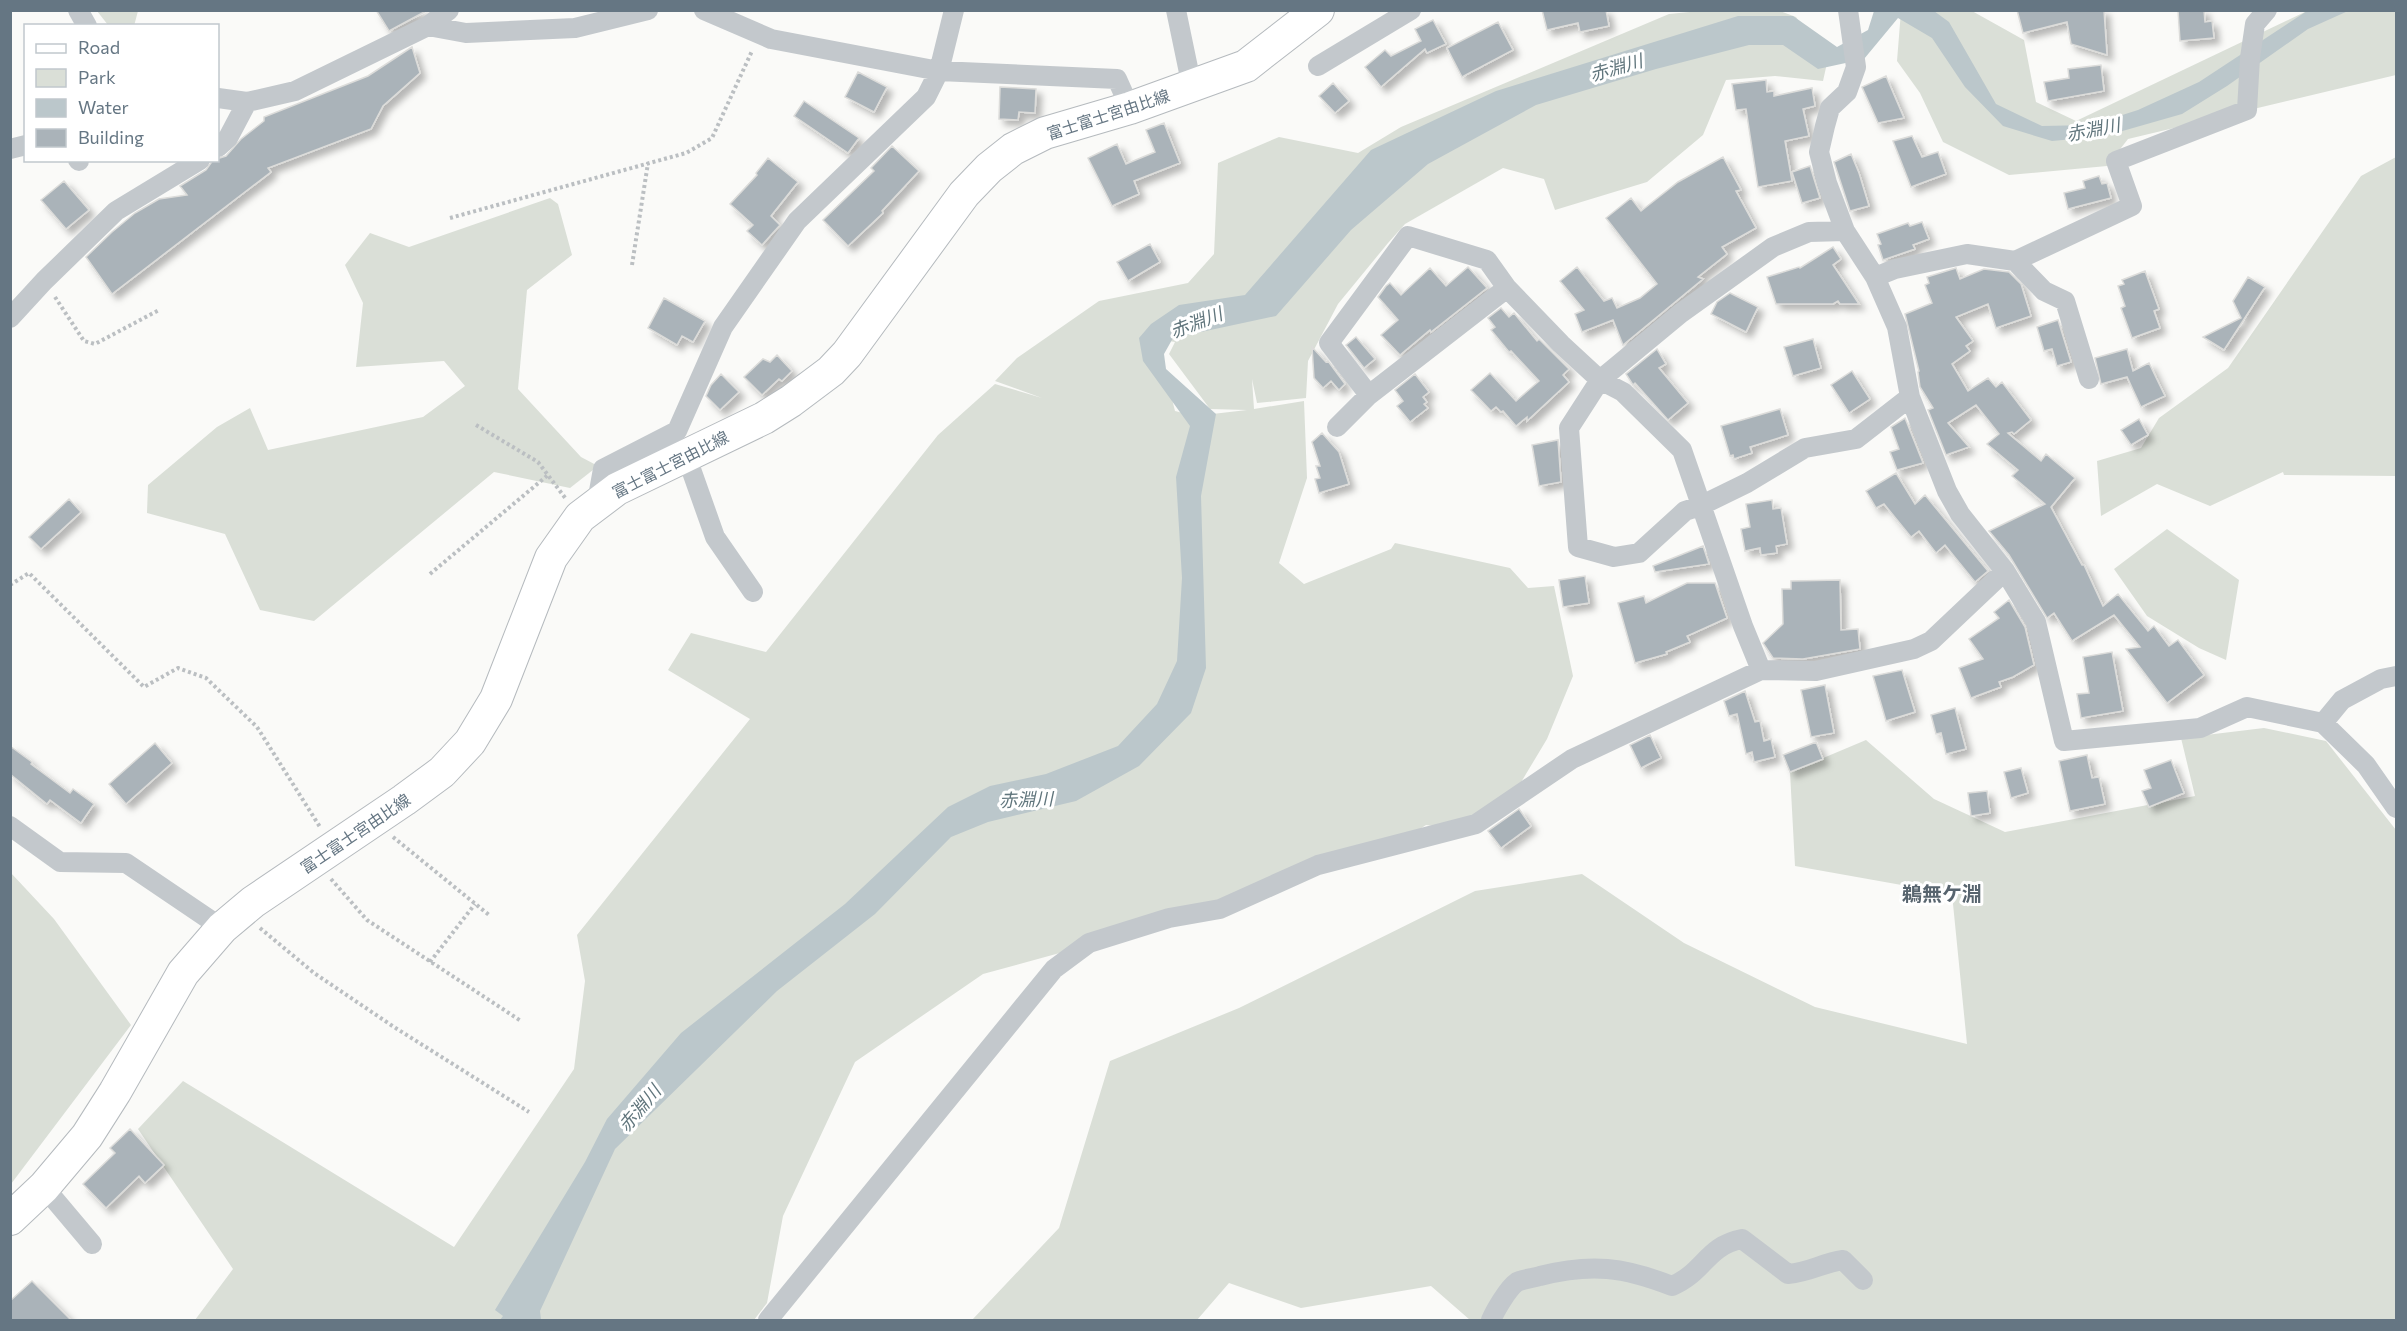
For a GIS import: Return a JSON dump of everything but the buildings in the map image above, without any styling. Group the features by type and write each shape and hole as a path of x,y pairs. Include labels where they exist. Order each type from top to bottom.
{"main road":[{"name":"富士富士宮由比線","path":"10,1219 44,1187 87,1136 183,973 231,920 442,772 470,742 496,699 551,558 588,510 617,489 791,401 831,371 847,354 964,194 989,168 1013,150 1045,133 1130,108 1246,66 1318,10"}],"street":[{"path":"78,10 86,24"},
{"path":"219,98 247,102 295,91 428,26 449,10"},
{"path":"428,26 466,33 575,28 648,10"},
{"path":"704,10 771,39 939,71 1117,79 1130,108"},
{"path":"588,510 603,468 677,431 723,327 796,221 926,97 939,71 954,10"},
{"path":"1176,10 1192,87"},
{"path":"1318,66 1412,10"},
{"path":"1848,10 1855,57 1847,93 1830,108 1819,152 1827,183 1845,231 1875,277 1897,327 1910,397 1947,491 1960,514 2005,571 2036,622 2064,741 2200,728 2247,707 2323,723 2366,765 2397,808"},
{"path":"1875,277 1895,269 1967,254 2015,261 2132,206 2116,161 2247,110 2255,24 2267,10"},
{"path":"219,146 228,138 247,102"},
{"path":"10,318 44,281 116,211 197,162"},
{"path":"1845,231 1809,232 1773,247 1682,313 1600,380 1569,428 1578,547 1614,556 1639,553 1685,510 1700,506 1747,483 1805,448 1856,439 1910,397"},
{"path":"1369,395 1329,343 1408,236 1487,261 1507,288 1561,344 1600,380 1623,392 1682,450 1700,506 1761,670"},
{"path":"2015,261 2044,291 2065,301 2089,380"},
{"path":"1337,426 1369,395 1507,288"},
{"path":"686,455 715,537 753,592"},
{"path":"768,1320 1054,969 1089,943 1169,918 1220,909 1318,865 1476,824 1572,759 1761,670 1816,671 1914,649 1930,640 2005,571"},
{"path":"2323,723 2342,700 2381,679 2397,676"},
{"path":"10,826 60,862 126,863 231,920"},
{"path":"44,1187 92,1244"},
{"path":"1491,1320 1496,1309 1517,1282 1560,1271 1606,1267 1653,1278 1672,1286 1685,1280 1716,1248 1730,1241 1742,1239 1788,1274 1807,1272 1829,1262 1843,1260 1863,1280"}],"path":[{"path":"450,218 686,153 712,138 760,34"},
{"path":"632,265 648,163"},
{"path":"44,281 84,341 95,344 159,310"},
{"path":"476,425 538,462 548,475 588,510"},
{"path":"430,574 548,475"},
{"path":"10,585 29,573 144,687 178,668 206,678 257,728 285,769 324,855 367,920 521,1021"},
{"path":"374,821 489,915"},
{"path":"430,962 475,904"},
{"path":"231,920 529,1112"}],"green space":[{"path":"1710,10 1780,11 1796,17 1827,63 1823,81 1775,76 1726,80 1703,135 1647,182 1555,210 1544,179 1503,168 1405,224 1388,243 1338,304 1308,361 1306,398 1257,403 1252,379 1254,409 1304,401 1307,478 1279,563 1304,584 1391,549 1395,543 1510,568 1528,588 1554,586 1573,676 1547,739 1517,789 1461,829 1426,825 1414,833 1220,909 983,974 855,1062 783,1216 767,1303 754,1320 195,1320 233,1269 138,1129 183,1081 454,1247 574,1069 585,981 577,935 750,719 668,670 691,633 766,652 938,435 995,384 1042,398 995,381 1017,358 1099,301 1188,283 1214,254 1218,163 1279,137 1358,153 1401,127 1669,14","holes":["1157,339 1175,342 1169,354 1210,409 1247,410 1195,416 1175,411"]},
{"path":"97,11 138,11 135,24 107,24"},
{"path":"1901,11 1972,11 2024,40 2036,102 2076,121 2307,11 2396,11 2396,75 2128,139 2107,166 2009,175 1943,142 1920,93 1897,61"},
{"path":"2396,157 2396,476 2284,475 2283,472 2210,506 2157,484 2101,516 2097,461 2141,448 2159,418 2228,368 2361,176"},
{"path":"550,198 558,204 572,255 527,290 518,389 581,457 598,466 570,488 494,472 314,621 260,610 225,534 147,513 148,485 217,427 250,408 268,450 423,417 465,386 444,361 356,367 363,303 345,265 370,233 409,247"},
{"path":"2167,529 2239,580 2226,660 2199,648 2147,616 2114,569"},
{"path":"2264,728 2326,741 2396,830 2396,1320 1470,1320 1431,1286 1301,1308 1229,1283 1197,1320 972,1320 1059,1228 1110,1061 1239,1008 1475,891 1582,874 1684,943 1815,1007 1967,1044 1952,894 1795,866 1790,772 1866,740 1934,799 2005,832 2195,796 2181,738"},
{"path":"11,873 54,919 131,1025 11,1184"}],"water":[{"name":"赤淵川","path":"1874,11 1934,11 1949,22 1996,104 2042,126 2091,125 2138,110 2199,82 2307,11 2348,11 2308,29 2227,86 2182,114 2105,136 2052,141 2003,126 1965,87 1932,38 1898,18 1864,59 1818,69 1783,45 1749,45 1656,69 1536,105 1428,164 1351,230 1276,316 1173,338 1164,354 1166,369 1216,414 1201,496 1206,668 1191,713 1139,766 1076,801 988,822 951,837 875,914 777,991 615,1149 540,1311 541,1320 500,1320 503,1316 495,1310 585,1162 607,1119 681,1033 845,904 948,807 990,786 1046,774 1118,746 1157,704 1177,661 1182,578 1176,477 1190,426 1143,361 1139,338 1151,324 1179,305 1245,295 1371,150 1496,91 1738,16 1793,16 1837,47 1868,30"}],"district":[{"name":"鵜無ケ淵","path":"1942,893"}]}
